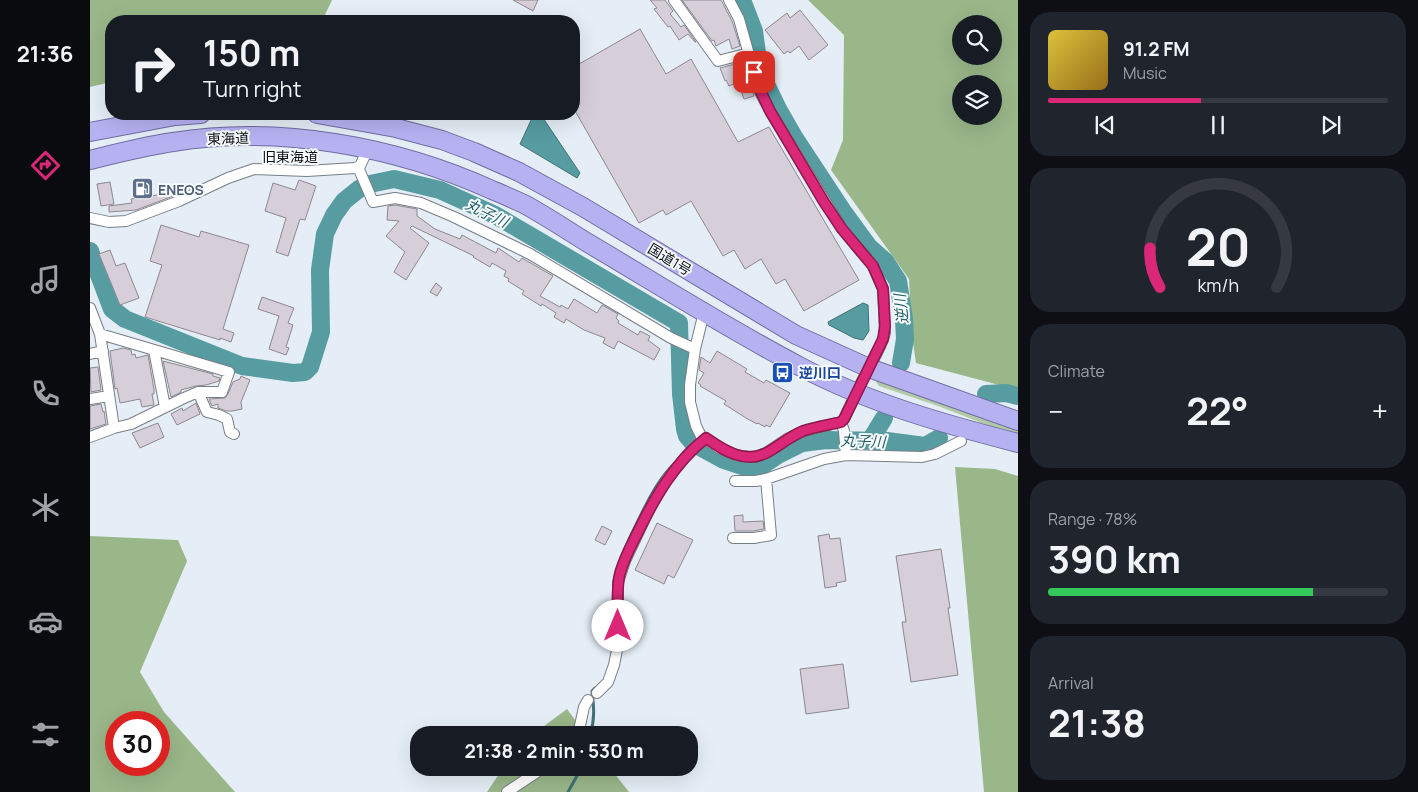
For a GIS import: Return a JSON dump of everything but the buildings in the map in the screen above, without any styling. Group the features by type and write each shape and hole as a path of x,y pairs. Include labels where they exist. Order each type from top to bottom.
{"highway":[{"path":"90,132 154,120"},
{"name":"国道1号","path":"351,120 396,128 442,140 519,172 591,212 796,335 869,368 1018,421"},
{"name":"東海道","path":"90,160 132,149 175,141 224,137 263,137 316,141 368,149"},
{"name":"国道1号","path":"368,149 428,164 522,203 704,312 802,367 856,393 960,428 1018,443"}],"street":[{"path":"674,0 718,61 749,54"},
{"path":"729,0 739,19 760,90 770,111 842,229 873,266 883,289 885,333 880,348 844,419 842,426 846,452"},
{"path":"368,149 358,167 373,202 396,198 421,203 454,217 530,254 673,339 693,348"},
{"name":"旧東海道","path":"90,218 109,222 126,221 254,169 307,171 358,167"},
{"path":"90,310 100,334 114,428"},
{"path":"704,312 693,348 690,385 690,402 696,426 703,440 738,456 755,457 766,453 787,439 804,431 842,426"},
{"path":"90,437 114,428 132,424 198,392 222,392 229,372 100,334"},
{"path":"154,350 165,408"},
{"path":"90,354 103,352"},
{"path":"198,392 207,412 228,419 230,432 234,434"},
{"path":"90,399 109,396"},
{"path":"597,693 608,682 614,665 618,645 618,582 625,560 650,508 668,478 688,454 703,440"},
{"path":"735,482 766,479 846,452 922,457 935,454 961,440"},
{"path":"733,538 771,536 766,479"},
{"path":"580,726 584,707 588,700"},
{"path":"507,792 531,776"}],"green space":[{"path":"90,0 332,0 325,15 105,15 105,83 90,87"},
{"path":"808,0 1018,0 1018,390 916,363 912,336 909,279 831,170 843,140 844,35"},
{"path":"879,378 1018,425 1018,437 938,406 879,386 876,382"},
{"path":"955,467 995,469 1018,476 1018,792 984,792"},
{"path":"90,536 178,540 187,561 140,672 163,711 105,711 105,776 170,776 170,719 235,792 90,792"},
{"path":"567,709 579,726 544,726"},
{"path":"498,776 616,776 629,792 487,792"}],"water":[{"path":"531,120 544,120 580,173 577,178 520,144"},
{"path":"863,303 868,305 869,331 863,340 854,338 829,325 828,322"}],"waterway":[{"name":"逆川","path":"742,0 754,31 764,80 778,109 842,210 869,247 885,261 898,281 905,339 901,363"},
{"name":"丸子川","path":"90,251 112,309 125,319 242,366 293,373 305,372 310,367 321,332 320,270 325,234 334,215 344,201 359,189 370,184 394,179 440,190 495,215 679,323 681,394 687,436 693,443 724,460 745,467 754,467 763,465 802,443 826,440 887,441 925,446 939,438"},
{"name":"丸子川","path":"986,394 1006,393 1018,396"},
{"name":"逆川","path":"870,441 884,418"},
{"path":"615,577 622,555 644,508 658,483 670,468"},
{"path":"592,726 594,713 592,691 595,688"},
{"path":"568,792 577,776"}],"place":[{"name":"ENEOS","path":"142,189"},
{"name":"逆川口","path":"783,372"}],"route":[{"path":"618,626 618,582 630,547 668,478 688,454 706,438 719,448 738,456 755,457 766,453 787,439 804,431 841,422 874,359 885,333 883,289 873,266 842,229 824,202 770,111 754,72"}]}
